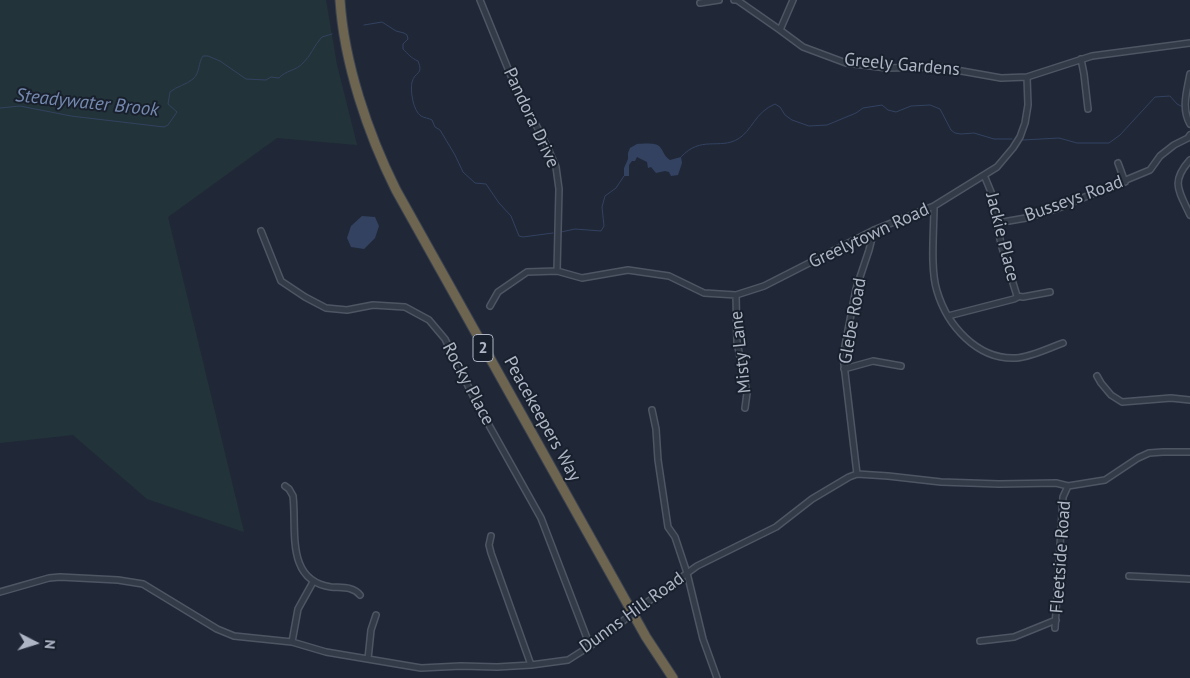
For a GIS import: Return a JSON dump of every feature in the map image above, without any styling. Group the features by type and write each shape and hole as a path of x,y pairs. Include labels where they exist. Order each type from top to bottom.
{"highway":[{"name":"Peacekeepers Way","path":"340,0 344,40 352,75 380,156 396,190 642,630 672,678"}],"street":[{"name":"Pandora Drive","path":"480,0 513,81 556,167 559,189 558,271"},
{"path":"700,3 719,0"},
{"name":"Greely Gardens","path":"734,0 737,0 803,47 846,63 887,68 939,67 1001,78 1027,77"},
{"path":"780,30 793,0"},
{"path":"1027,77 1092,56 1190,43"},
{"path":"1081,59 1088,109"},
{"path":"1190,74 1185,97 1185,116 1190,124"},
{"name":"Greelytown Road","path":"490,306 498,292 527,272 558,271 582,278 628,270 669,276 704,294 736,295 764,286 874,230 934,206 998,168 1020,137 1025,123 1028,105 1027,77"},
{"name":"Busseys Road","path":"996,223 1026,218 1056,209 1125,182 1150,170 1160,156 1190,135"},
{"path":"1190,160 1179,175 1177,183 1190,215"},
{"path":"1118,163 1125,182"},
{"name":"Jackie Place","path":"984,175 991,192 1001,244 1018,296 1023,298 1050,292"},
{"path":"934,206 934,276 937,291 948,316 962,335 983,351 1003,357 1016,358 1063,343"},
{"name":"Glebe Road","path":"857,474 843,356 856,289 870,250 874,230"},
{"name":"Rocky Place","path":"261,231 281,281 305,297 326,308 347,310 373,304 405,307 429,320 445,339 476,402 541,518 590,646"},
{"name":"Misty Lane","path":"736,295 737,342 747,393 745,408"},
{"path":"948,316 1014,299 1018,296"},
{"path":"844,368 876,361 901,366"},
{"path":"1097,376 1101,384 1113,397 1122,402 1171,398 1190,400"},
{"path":"652,410 668,527 675,538 688,573 703,639 717,678"},
{"name":"Dunns Hill Road","path":"0,592 60,577 134,582 150,588 225,633 242,638 292,642 326,652 425,668 532,665 568,660 590,646 697,566 776,527 812,498 849,476 857,474 941,482 999,484 1056,483 1068,486 1105,480 1149,453 1190,452"},
{"path":"285,486 289,488 292,496 298,561 302,570 313,582 324,586 352,589 360,595"},
{"name":"Fleetside Road","path":"1055,628 1063,497 1068,486"},
{"path":"492,536 489,545 491,554 532,665"},
{"path":"1129,576 1190,579"},
{"path":"292,642 298,609 313,582"},
{"path":"368,659 371,630 376,616"},
{"path":"980,641 1014,637 1056,620"}],"shaded area":[{"path":"0,0 326,0 337,65 357,145 277,138 168,217 244,532 147,499 73,435 0,443"}],"water":[{"path":"637,144 658,145 670,160 681,157 682,163 678,175 671,176 669,172 665,171 656,173 651,167 648,168 647,162 637,157 629,165 629,176 624,176 624,168 630,148"},
{"path":"362,216 375,217 379,226 375,238 364,249 351,247 347,238 351,226"}],"waterway":[{"name":"Steadywater Brook","path":"364,25 382,22 396,31 407,35 408,39 403,44 403,49 418,61 420,65 420,71 413,79 411,86 416,110 421,116 432,120 435,127 440,130 463,172 475,183 486,184 511,216 519,236 553,233"},
{"name":"Steadywater Brook","path":"0,108 20,106 71,116 164,127 168,125 177,112 168,104 170,92 195,77 203,56 220,61 246,79 266,80 271,77 279,78 303,63 322,37 332,34"},
{"name":"Steadywater Brook","path":"1023,140 1059,138 1077,143 1109,143 1120,135 1155,97 1170,96 1177,104 1183,107"},
{"name":"Steadywater Brook","path":"681,157 688,150 696,146 731,142 738,139 743,136 758,116 768,107 775,104 792,120 809,126 827,125 856,113 863,108 882,105 888,110 896,112 911,106 930,105 940,109 951,130 955,133 974,133 994,139 1012,139"},
{"name":"Steadywater Brook","path":"561,232 575,229 601,231 604,226 602,207 605,196 616,188 624,176"}]}
